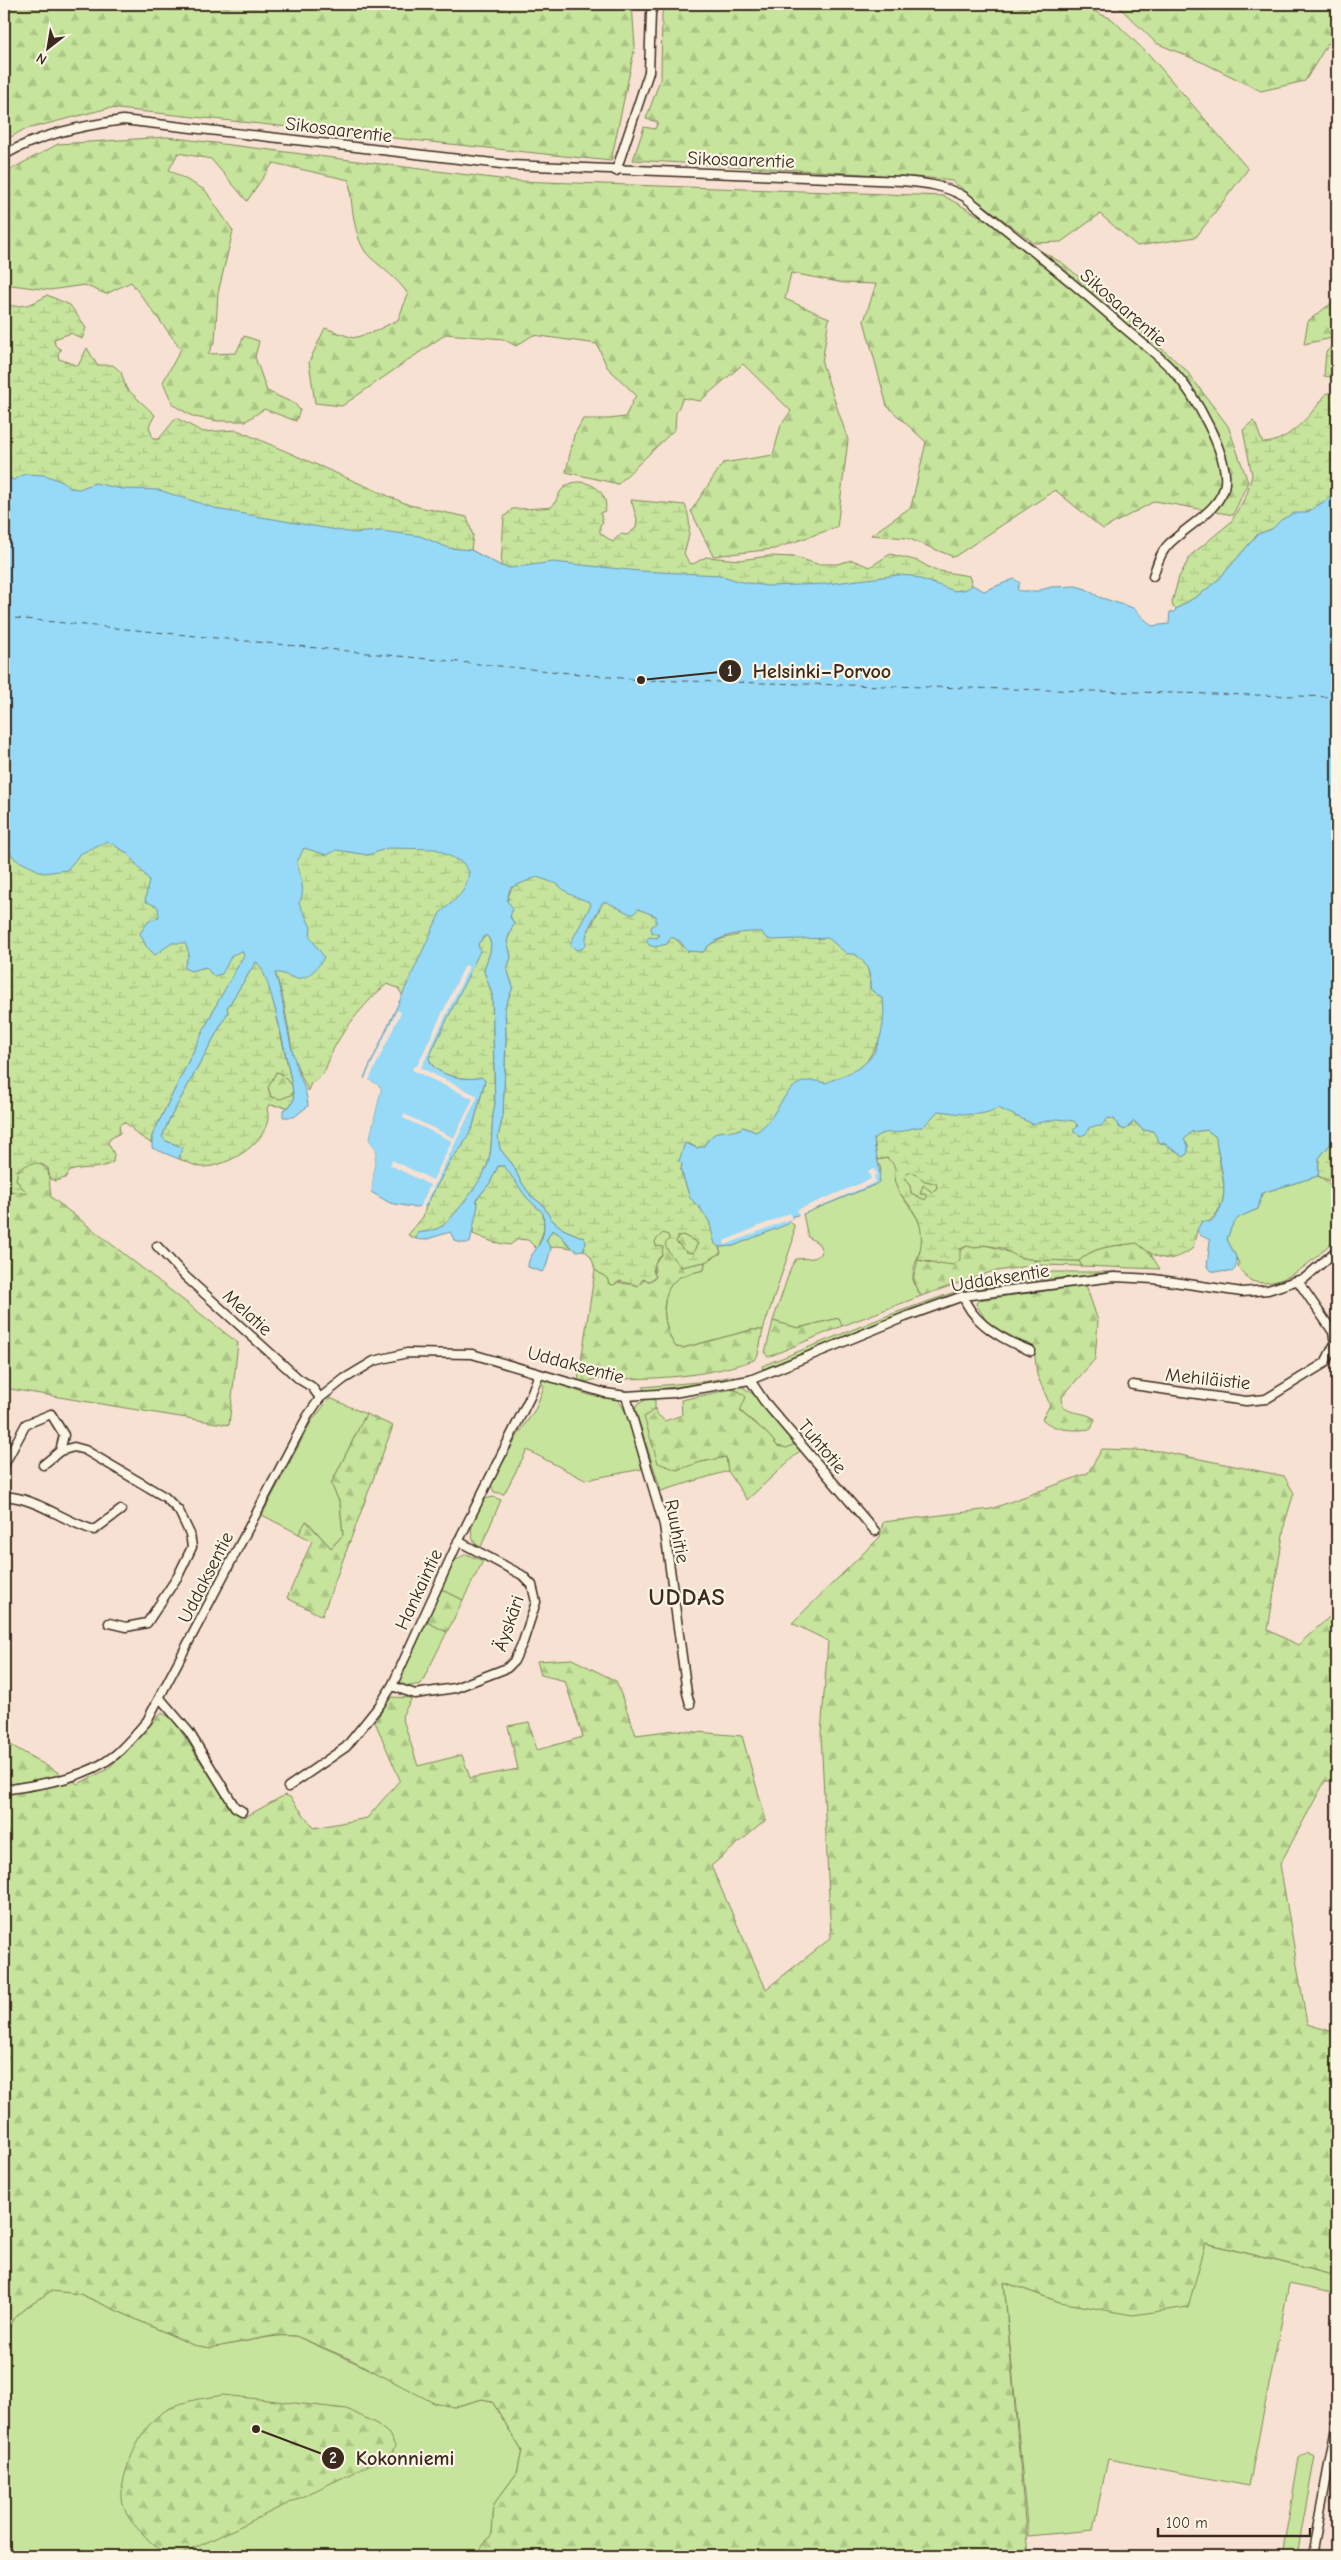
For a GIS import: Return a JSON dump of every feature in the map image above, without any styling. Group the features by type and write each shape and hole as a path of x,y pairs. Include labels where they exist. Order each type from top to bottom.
{"street":[{"path":"616,171 649,72 651,13 654,4"},
{"name":"Sikosaarentie","path":"4,155 17,148 73,127 123,120 510,165 616,171 902,181 940,185 965,196 1091,299 1174,372 1212,433 1224,466 1226,485 1220,498 1207,513 1167,546 1159,557 1153,576"},
{"name":"Melatie","path":"157,1246 186,1277 299,1379 312,1387 320,1398"},
{"name":"Uddaksentie","path":"4,1790 87,1771 114,1756 147,1721 306,1417 320,1398 344,1379 374,1361 407,1353 462,1352 488,1357 605,1393 626,1396 700,1389 750,1380 905,1316 963,1296 1114,1278 1154,1279 1254,1292 1298,1281 1314,1271 1337,1250"},
{"name":"Mehiläistie","path":"1132,1385 1246,1401 1271,1397 1324,1363 1336,1343 1333,1332 1298,1281"},
{"path":"963,1296 971,1311 990,1329 1010,1342 1031,1351"},
{"name":"Hankaintie","path":"288,1787 346,1747 379,1706 392,1686 458,1541 539,1374"},
{"name":"Tuhtotie","path":"750,1380 764,1401 875,1531"},
{"name":"Ruuhitie","path":"626,1396 664,1525 686,1693 690,1704"},
{"path":"4,1465 26,1424 51,1414 64,1435 60,1451"},
{"path":"43,1465 60,1451 74,1447 85,1450 165,1497 179,1511 190,1534 192,1547 178,1576 147,1624 126,1627 109,1623"},
{"path":"12,1498 31,1500 83,1527 94,1530 121,1510"},
{"name":"Äyskäri","path":"392,1686 415,1694 455,1688 507,1668 514,1660 520,1648 536,1602 532,1585 522,1575 458,1541"},
{"path":"160,1698 181,1721 235,1807 242,1811"},
{"path":"1312,2556 1337,2422"}],"green space":[{"path":"4,4 632,4 635,47 611,161 109,108 23,130 4,141"},
{"path":"665,4 1077,4 1112,19 1152,58 1248,169 1196,237 1137,246 1100,214 1061,242 1034,243 952,181 930,178 633,160 644,127 655,129 658,122 646,119 661,77 662,14"},
{"path":"1116,4 1337,4 1337,47 1328,43 1305,81 1261,91 1204,63 1156,43"},
{"path":"167,137 516,181 944,196 1064,264 1185,369 1228,426 1248,482 1233,515 1155,501 1103,529 1055,490 954,557 907,538 871,535 911,507 926,442 887,406 864,321 876,284 844,283 791,273 785,299 829,318 822,363 848,440 837,527 774,549 713,556 691,511 723,463 773,455 781,425 791,411 743,364 700,401 683,398 676,413 675,429 618,484 566,472 574,435 583,419 625,417 636,395 607,367 597,344 533,335 516,346 503,339 446,334 342,406 315,403 309,362 325,328 353,338 371,333 398,320 408,294 364,250 354,221 349,180 273,163 247,201 211,159 178,153 169,170 205,190 233,231 218,293 215,341 208,354 236,353 244,336 259,341 255,357 267,391 295,404 300,410 296,421 264,409 246,421 218,421 194,417 173,405 163,382 181,349 131,282 106,294 84,285 50,290 4,284 4,173 58,144"},
{"path":"47,295 70,305 86,328 82,339 71,333 54,339 55,345 61,350 58,353 59,359 78,366 87,348 97,365 113,365 121,372 126,388 155,415 149,426 153,439 159,439 176,418 203,432 237,430 409,505 467,517 473,536 471,550 501,566 504,517 512,509 551,507 566,486 580,482 594,487 604,497 606,504 605,511 600,513 603,522 600,525 600,533 613,542 620,534 627,535 636,528 637,519 631,500 685,505 689,517 689,529 684,553 689,563 693,564 706,557 740,560 769,556 795,557 817,564 837,564 852,560 870,567 890,554 918,561 934,570 969,576 972,585 967,589 955,591 616,587 4,490 4,305 27,305"},
{"path":"1337,299 1337,337 1304,344 1308,321"},
{"path":"1337,341 1337,378 1324,376 1326,352"},
{"path":"1327,393 1337,393 1337,493 1306,513 1281,520 1272,529 1258,534 1219,579 1202,593 1176,609 1173,607 1172,602 1179,577 1191,555 1231,522 1247,494 1252,475 1243,430 1253,421 1263,443 1273,442 1300,425"},
{"path":"4,780 80,821 255,941 215,1007 152,1136 151,1143 135,1133 124,1122 119,1125 120,1133 110,1139 108,1143 114,1154 113,1162 108,1165 70,1171 65,1178 56,1181 50,1179 48,1168 37,1163 29,1164 18,1170 16,1180 28,1194 4,1190"},
{"path":"380,840 461,852 474,880 403,996 398,988 387,984 372,997 343,1033 323,1073 311,1083 308,1091 294,1060 282,994 275,972 299,848"},
{"path":"720,860 866,962 870,978 870,989 883,999 886,1016 880,1039 860,1073 756,1132 743,1127 732,1132 717,1135 708,1140 704,1146 697,1148 688,1143 681,1170 690,1198 709,1221 721,1253 705,1262 681,1267 668,1251 665,1244 669,1239 668,1235 663,1233 655,1241 656,1246 663,1247 662,1255 656,1261 653,1271 656,1277 649,1281 643,1279 638,1286 620,1281 614,1285 609,1284 607,1278 595,1270 591,1258 583,1250 586,1243 584,1238 563,1229 551,1219 543,1205 531,1196 513,1165 500,1149 498,1136 503,1115 506,1038 505,1007 513,987 507,969 511,957 507,941 514,923 507,906 510,892 518,879 530,867 601,876 585,938 603,902 654,896 659,935 657,938 667,944 671,937 675,938 687,951 703,952 714,942 738,935","holes":["683,1235 698,1243 693,1253 686,1252 676,1242 678,1236"]},
{"path":"486,935 491,944 484,971 492,994 495,1104 489,1159 484,1173 475,1188 452,1217 440,1227 417,1233 416,1239 408,1235 423,1217 426,1206 451,1159 462,1147 473,1126 485,1081 481,1077 467,1079 442,1073 431,1063 429,1057 479,951 478,944"},
{"path":"256,962 262,966 270,986 292,1085 280,1073 276,1072 268,1088 271,1097 281,1099 293,1094 294,1100 289,1107 269,1105 267,1108 268,1119 264,1130 248,1150 224,1163 201,1167 179,1159 182,1147 166,1141 162,1137 169,1120 228,1012 227,1008"},
{"path":"276,1072 280,1073 292,1085 293,1094 281,1100 271,1097 268,1087"},
{"path":"962,1102 1104,1117 1114,1119 1119,1127 1124,1130 1131,1126 1133,1121 1143,1130 1153,1131 1158,1136 1159,1143 1164,1143 1184,1157 1188,1152 1188,1145 1184,1140 1190,1132 1207,1130 1216,1137 1223,1177 1223,1200 1219,1210 1197,1230 1193,1248 1178,1257 1158,1257 1137,1243 1099,1249 1079,1261 1035,1260 1018,1257 1002,1248 984,1245 975,1248 967,1246 960,1249 960,1260 953,1265 918,1260 921,1243 919,1223 912,1209 897,1188 894,1166 887,1158 877,1160 874,1138 879,1123","holes":["912,1172 925,1181 936,1183 937,1188 932,1192 923,1185 920,1194 925,1194 927,1197 925,1200 911,1193 910,1186 905,1180 906,1174"]},
{"path":"1337,1130 1337,1192 1330,1181 1318,1176 1319,1158 1333,1141"},
{"path":"4,1138 48,1170 51,1197 238,1343 229,1425 4,1388"},
{"path":"888,1158 895,1169 896,1185 918,1219 922,1232 922,1244 913,1272 915,1285 921,1296 842,1326 839,1318 798,1328 773,1321 791,1267 796,1259 814,1258 821,1254 822,1250 818,1243 808,1237 803,1214 874,1185 881,1169 877,1160"},
{"path":"498,1166 504,1166 508,1170 527,1198 543,1213 544,1229 537,1249 528,1240 518,1239 510,1245 493,1242 473,1234 474,1215 478,1205 476,1200 490,1183"},
{"path":"912,1172 925,1181 936,1183 937,1188 932,1192 928,1189 921,1194 925,1194 928,1197 925,1200 911,1193 910,1186 905,1180 906,1173"},
{"path":"1318,1176 1331,1186 1334,1193 1337,1209 1337,1237 1309,1263 1287,1277 1263,1283 1251,1281 1238,1267 1239,1263 1227,1239 1234,1222 1240,1217 1258,1209 1262,1193"},
{"path":"790,1222 794,1225 793,1240 763,1330 751,1330 683,1348 676,1347 668,1331 664,1312 667,1293 671,1285 683,1276 704,1270 705,1262 721,1253 719,1247 733,1246"},
{"path":"552,1230 564,1237 566,1243 572,1248 557,1246 551,1248 546,1241"},
{"path":"663,1233 668,1234 680,1267 705,1262 704,1270 687,1274 677,1279 667,1293 664,1312 668,1331 676,1347 683,1348 751,1330 763,1330 758,1355 754,1360 715,1371 696,1374 659,1378 578,1381 595,1270 625,1284 650,1281 656,1277 654,1265 662,1254 655,1246 655,1241"},
{"path":"683,1235 698,1243 693,1253 686,1252 676,1242 678,1236"},
{"path":"1137,1243 1150,1253 1160,1269 1082,1266 1079,1261 1099,1249"},
{"path":"984,1245 1035,1260 1034,1265 991,1272 921,1296 913,1279 918,1260 939,1265 967,1246 975,1248"},
{"path":"1035,1260 1079,1261 1082,1266 1034,1265"},
{"path":"1037,1272 1118,1273 1027,1281 976,1289 977,1286 1004,1276"},
{"path":"1086,1285 1098,1321 1095,1359 1062,1397 1063,1407 1095,1419 1091,1429 1059,1428 1042,1419 1050,1405 1037,1375 1034,1348 988,1324 976,1304 978,1300"},
{"path":"966,1288 968,1291 891,1317 763,1370 762,1366 889,1315"},
{"path":"839,1318 842,1326 768,1357 765,1353 773,1321 798,1328"},
{"path":"733,1376 734,1379 644,1391 643,1387 708,1381"},
{"path":"543,1379 589,1395 615,1398 625,1410 629,1420 642,1469 585,1480 527,1450 504,1494 494,1492 491,1485 518,1435 536,1408 544,1386 541,1382"},
{"path":"741,1386 753,1394 794,1444 787,1449 777,1446 765,1431 740,1410 740,1392 732,1389"},
{"path":"732,1389 746,1397 740,1411 765,1431 777,1446 787,1448 794,1444 801,1450 747,1500 728,1471 726,1457 701,1462 677,1470 658,1463 644,1417 655,1409 657,1414 665,1421 682,1415 681,1400"},
{"path":"330,1398 366,1414 331,1484 340,1503 343,1535 331,1548 307,1521 299,1534 262,1515 311,1422"},
{"path":"647,1399 655,1400 655,1409 650,1410 701,1462 726,1457 728,1471 661,1491 635,1409 638,1404"},
{"path":"366,1414 393,1426 322,1616 287,1598 312,1541 299,1534 306,1521 331,1548 343,1535 340,1503 331,1484"},
{"path":"1102,1449 1160,1451 1284,1476 1294,1493 1285,1522 1268,1630 1298,1645 1337,1610 1337,1781 1325,1781 1280,1864 1307,2024 1337,2033 1337,2276 1206,2243 1188,2307 1133,2315 1060,2302 1004,2282 1028,2556 475,2556 492,2534 494,2504 517,2473 522,2451 492,2401 482,2399 454,2407 434,2403 350,2359 296,2336 277,2335 211,2348 193,2345 80,2294 51,2291 16,2315 4,2338 4,1741 78,1784 108,1769 162,1713 173,1719 233,1812 245,1817 285,1795 290,1797 314,1828 367,1818 400,1780 375,1722 391,1697 412,1698 402,1716 418,1766 462,1755 470,1778 518,1769 508,1726 529,1722 537,1750 583,1737 565,1681 541,1675 537,1661 572,1659 616,1681 636,1735 675,1730 742,1736 766,1820 711,1866 766,1989 831,1938 821,1734 828,1641 792,1623 880,1537 883,1522 991,1509 1088,1473"},
{"path":"493,1497 501,1500 480,1549 472,1537 472,1524 485,1499"},
{"path":"466,1554 483,1561 463,1600 441,1589 454,1561"},
{"path":"441,1589 463,1600 447,1632 427,1622"},
{"path":"427,1622 447,1632 421,1684 404,1687 399,1683 400,1678"},
{"path":"1205,2243 1337,2276 1337,2294 1289,2284 1249,2486 1108,2459 1093,2530 1028,2536 1004,2282 1060,2302"},
{"path":"51,2290 80,2294 193,2345 219,2346 270,2337 296,2336 454,2407 482,2399 492,2401 522,2451 517,2473 494,2504 492,2534 475,2556 4,2556 4,2338 16,2315"},
{"path":"223,2395 347,2409 377,2424 389,2434 395,2446 392,2454 180,2555 170,2554 152,2544 133,2523 124,2509 122,2488 124,2477 132,2454 144,2431 158,2416 180,2404"},
{"path":"1308,2452 1315,2456 1297,2556 1282,2556 1299,2458"}],"water":[{"path":"25,474 45,475 63,482 70,488 79,489 95,483 122,489 159,490 221,510 354,533 381,531 420,536 449,548 471,550 501,566 510,568 553,562 639,571 719,575 742,582 767,586 827,584 898,575 912,576 955,591 967,589 972,585 984,591 1014,579 1020,583 1017,589 1020,591 1037,591 1051,587 1076,586 1086,589 1099,597 1133,608 1152,626 1169,624 1170,612 1174,612 1219,579 1258,534 1272,529 1281,520 1294,513 1306,513 1337,493 1337,1130 1333,1141 1319,1158 1318,1176 1262,1193 1258,1209 1237,1219 1229,1232 1227,1239 1237,1260 1235,1268 1232,1272 1212,1271 1207,1267 1210,1240 1200,1235 1197,1230 1202,1221 1210,1222 1218,1213 1224,1193 1224,1182 1216,1137 1207,1130 1191,1132 1184,1140 1188,1145 1188,1152 1184,1157 1164,1143 1160,1144 1153,1131 1143,1130 1134,1121 1125,1130 1119,1127 1114,1119 1108,1118 1101,1126 1090,1127 1086,1134 1080,1136 1074,1132 1074,1129 1078,1126 1074,1121 1057,1119 1033,1124 998,1108 976,1114 938,1111 923,1127 886,1133 874,1138 880,1176 879,1182 803,1214 793,1216 788,1224 733,1246 719,1247 715,1244 709,1221 690,1198 681,1170 682,1164 679,1161 685,1143 697,1148 704,1146 714,1134 737,1130 743,1127 756,1132 773,1115 792,1088 800,1083 812,1081 826,1083 860,1067 870,1058 878,1043 883,1025 883,999 870,989 869,974 863,961 855,954 847,954 828,938 771,940 765,937 762,932 755,932 738,933 722,938 708,946 703,952 687,951 680,941 671,937 667,944 655,947 649,945 646,941 649,937 657,938 659,935 652,932 651,927 656,923 656,916 638,909 634,914 630,914 607,902 603,902 592,922 587,933 586,944 582,949 576,950 570,944 591,905 589,902 569,894 557,884 537,877 510,888 507,901 513,908 510,917 514,923 507,941 511,957 507,969 513,987 505,1007 506,1038 503,1115 498,1137 500,1149 513,1165 531,1196 543,1205 551,1219 563,1229 584,1238 586,1243 583,1250 577,1251 552,1230 546,1241 551,1248 546,1267 542,1272 528,1267 529,1260 543,1235 543,1213 527,1198 504,1166 498,1166 490,1183 476,1200 478,1205 470,1243 455,1241 450,1232 424,1240 416,1239 417,1233 436,1229 446,1223 463,1204 479,1180 489,1159 495,1104 492,994 484,971 491,943 486,935 478,944 480,951 429,1057 431,1063 442,1073 467,1079 481,1077 485,1080 473,1126 462,1147 451,1159 426,1206 412,1207 390,1203 371,1192 376,1151 369,1140 381,1089 378,1085 364,1078 440,913 463,891 469,872 463,863 436,849 388,848 368,855 337,850 327,855 304,848 297,862 302,888 299,903 311,927 310,937 324,957 308,976 303,978 294,978 275,973 292,1050 308,1106 294,1117 283,1117 283,1110 289,1107 294,1100 292,1085 272,998 267,981 256,962 227,1008 228,1012 169,1120 162,1137 166,1141 182,1147 179,1159 152,1148 152,1136 215,1007 244,955 242,951 232,955 222,974 213,976 206,967 191,971 184,968 189,953 185,943 172,943 155,955 146,946 140,933 149,921 159,917 158,907 145,901 149,880 127,853 107,841 80,854 67,870 43,873 15,859 4,844 4,476 14,480"}],"pier":[{"path":"465,965 469,967 421,1068 478,1096 423,1209 420,1207 430,1185 390,1165 392,1160 433,1180 452,1141 403,1118 404,1114 454,1138 473,1099 412,1070 414,1066 417,1066"},
{"path":"397,1010 401,1012 369,1080 381,1089 369,1140 376,1150 371,1195 369,1192 373,1151 367,1140 378,1089 364,1081"},
{"path":"874,1169 877,1174 874,1176 876,1182 802,1214 803,1217 800,1217 797,1210 871,1179 868,1171"},
{"path":"790,1213 793,1223 790,1219 725,1245 724,1241"}],"ferry route":[{"path":"4,617 641,680 1337,697"}],"place":[{"name":"Helsinki–Porvoo","path":"641,680"},
{"name":"Kokonniemi","path":"256,2429"}],"district":[{"name":"UDDAS","path":"687,1597"}]}
